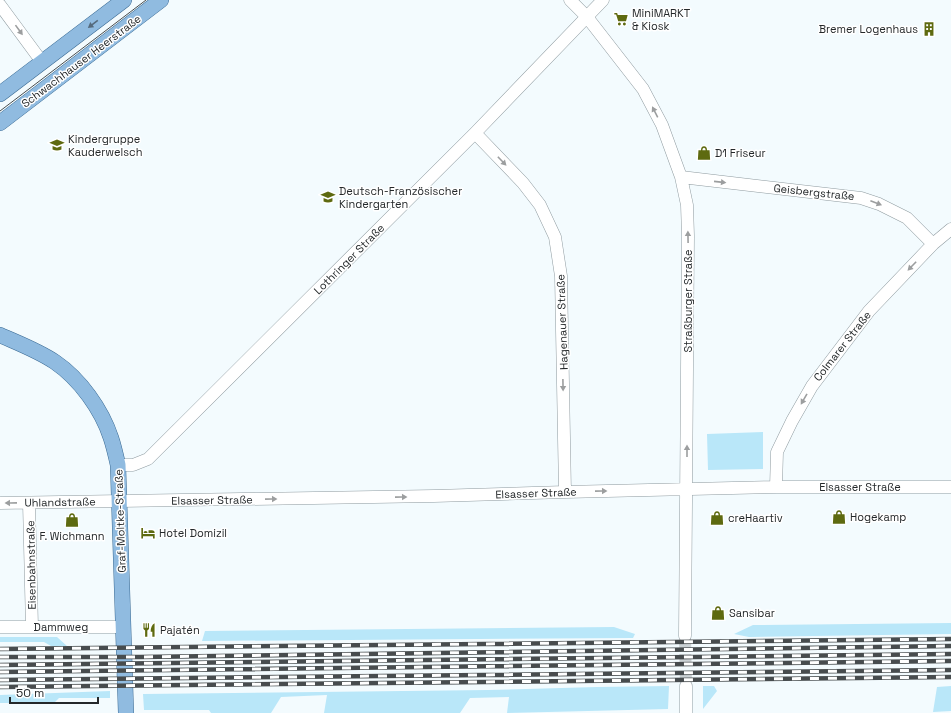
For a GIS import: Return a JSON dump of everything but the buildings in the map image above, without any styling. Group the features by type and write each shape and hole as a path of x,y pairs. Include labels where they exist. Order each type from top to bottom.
{"main road":[{"name":"Schwachhauser Heerstraße","path":"0,94 124,0"},
{"name":"Schwachhauser Heerstraße","path":"0,123 161,0"},
{"name":"Graf-Moltke-Straße","path":"0,335 56,362 78,382 98,409 111,438 118,465 120,501 126,713"}],"street":[{"name":"Straßburger Straße","path":"570,0 587,18 643,89 662,125 681,177 687,205 685,636"},
{"name":"Lothringer Straße","path":"118,465 133,464 148,459 475,133 603,0"},
{"path":"0,5 42,62"},
{"name":"Hagenauer Straße","path":"475,133 524,183 540,205 555,237 561,276 565,492"},
{"name":"Geisbergstraße","path":"681,177 861,198 879,204 907,218 933,244"},
{"name":"Colmarer Straße","path":"776,487 777,452 792,421 812,386 870,311 933,244 951,229"},
{"name":"Elsasser Straße","path":"120,501 434,496 776,487 951,486"},
{"name":"Uhlandstraße","path":"0,503 120,501"},
{"name":"Eisenbahnstraße","path":"29,502 32,627"},
{"name":"Dammweg","path":"0,627 123,627"},
{"path":"686,686 686,713"}],"shaded area":[{"path":"763,432 763,469 708,470 707,434"},
{"path":"951,623 951,634 749,637 734,634 753,625"},
{"path":"614,627 635,634 633,638 202,641 205,631"},
{"path":"0,637 57,637 67,646 51,646 44,642 0,642"},
{"path":"669,686 668,709 507,713 509,697 470,698 460,713 324,713 327,695 281,697 271,713 211,713 209,710 144,710 143,694 488,690"},
{"path":"703,686 714,686 717,691 703,709"},
{"path":"951,686 951,711 933,712 937,687"},
{"path":"110,691 110,698 59,698 54,703 0,703 0,695"}],"tunnel":[{"path":"685,636 686,686"}],"tram line":[{"path":"0,111 146,0"}],"railway":[{"path":"0,649 951,639"},
{"path":"0,657 140,657 951,646"},
{"path":"0,665 951,654"},
{"path":"0,672 951,661"},
{"path":"0,680 951,670"},
{"path":"0,687 951,677"}],"place":[{"name":"MiniMARKT & Kiosk","path":"621,19"},
{"name":"Bremer Logenhaus","path":"929,29"},
{"name":"Kindergruppe Kauderwelsch","path":"57,145"},
{"name":"D1 Friseur","path":"704,153"},
{"name":"Deutsch-Französischer Kindergarten","path":"328,197"},
{"name":"Hogekamp","path":"839,517"},
{"name":"creHaartiv","path":"717,518"},
{"name":"F. Wichmann","path":"72,520"},
{"name":"Hotel Domizil","path":"148,533"},
{"name":"Sansibar","path":"718,613"},
{"name":"Pajatén","path":"149,630"}]}
